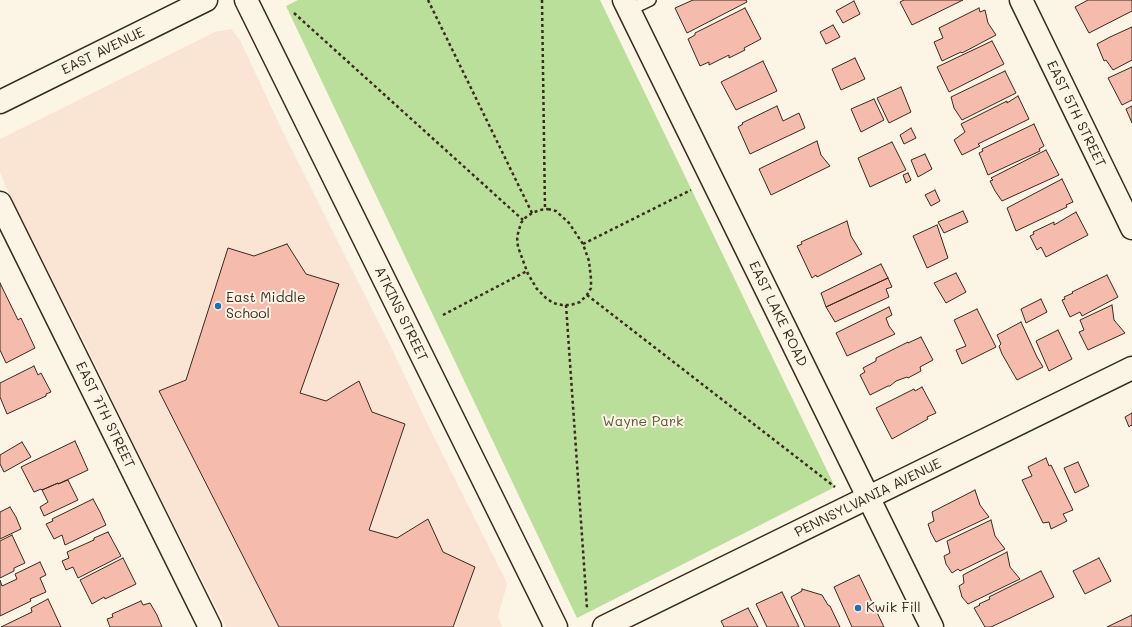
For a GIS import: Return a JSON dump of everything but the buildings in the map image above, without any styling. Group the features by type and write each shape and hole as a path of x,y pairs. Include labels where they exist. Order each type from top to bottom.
{"street":[{"name":"EAST AVENUE","path":"0,102 206,0"},
{"name":"ATKINS STREET","path":"246,0 556,627"},
{"name":"EAST 5TH STREET","path":"1021,0 1132,228"},
{"name":"EAST LAKE ROAD","path":"627,5 932,627"},
{"name":"EAST 7TH STREET","path":"0,203 210,627"},
{"name":"PENNSYLVANIA AVENUE","path":"604,627 1132,368"}],"lane":[{"path":"627,5 650,0"}],"path":[{"path":"428,0 532,213"},
{"path":"542,0 545,210"},
{"path":"294,13 523,220"},
{"path":"583,244 692,190"},
{"path":"545,210 556,211 563,216 574,229 583,244 589,261 591,279 590,288 587,295 580,302 571,305 553,303 537,289 527,271 518,246 518,230 523,220 532,213 545,210"},
{"path":"442,314 527,271"},
{"path":"587,295 835,487"},
{"path":"566,305 587,608"}],"shaded area":[{"name":"East Middle School","path":"231,29 240,40 283,132 504,577 507,584 498,617 502,627 226,627 139,455 84,341 11,199 0,172 0,139 215,32"}],"green space":[{"name":"Wayne Park","path":"298,0 600,0 835,487 577,618 286,6"}],"place":[{"name":"East Middle School","path":"218,306"},
{"name":"Kwik Fill","path":"858,608"}]}
